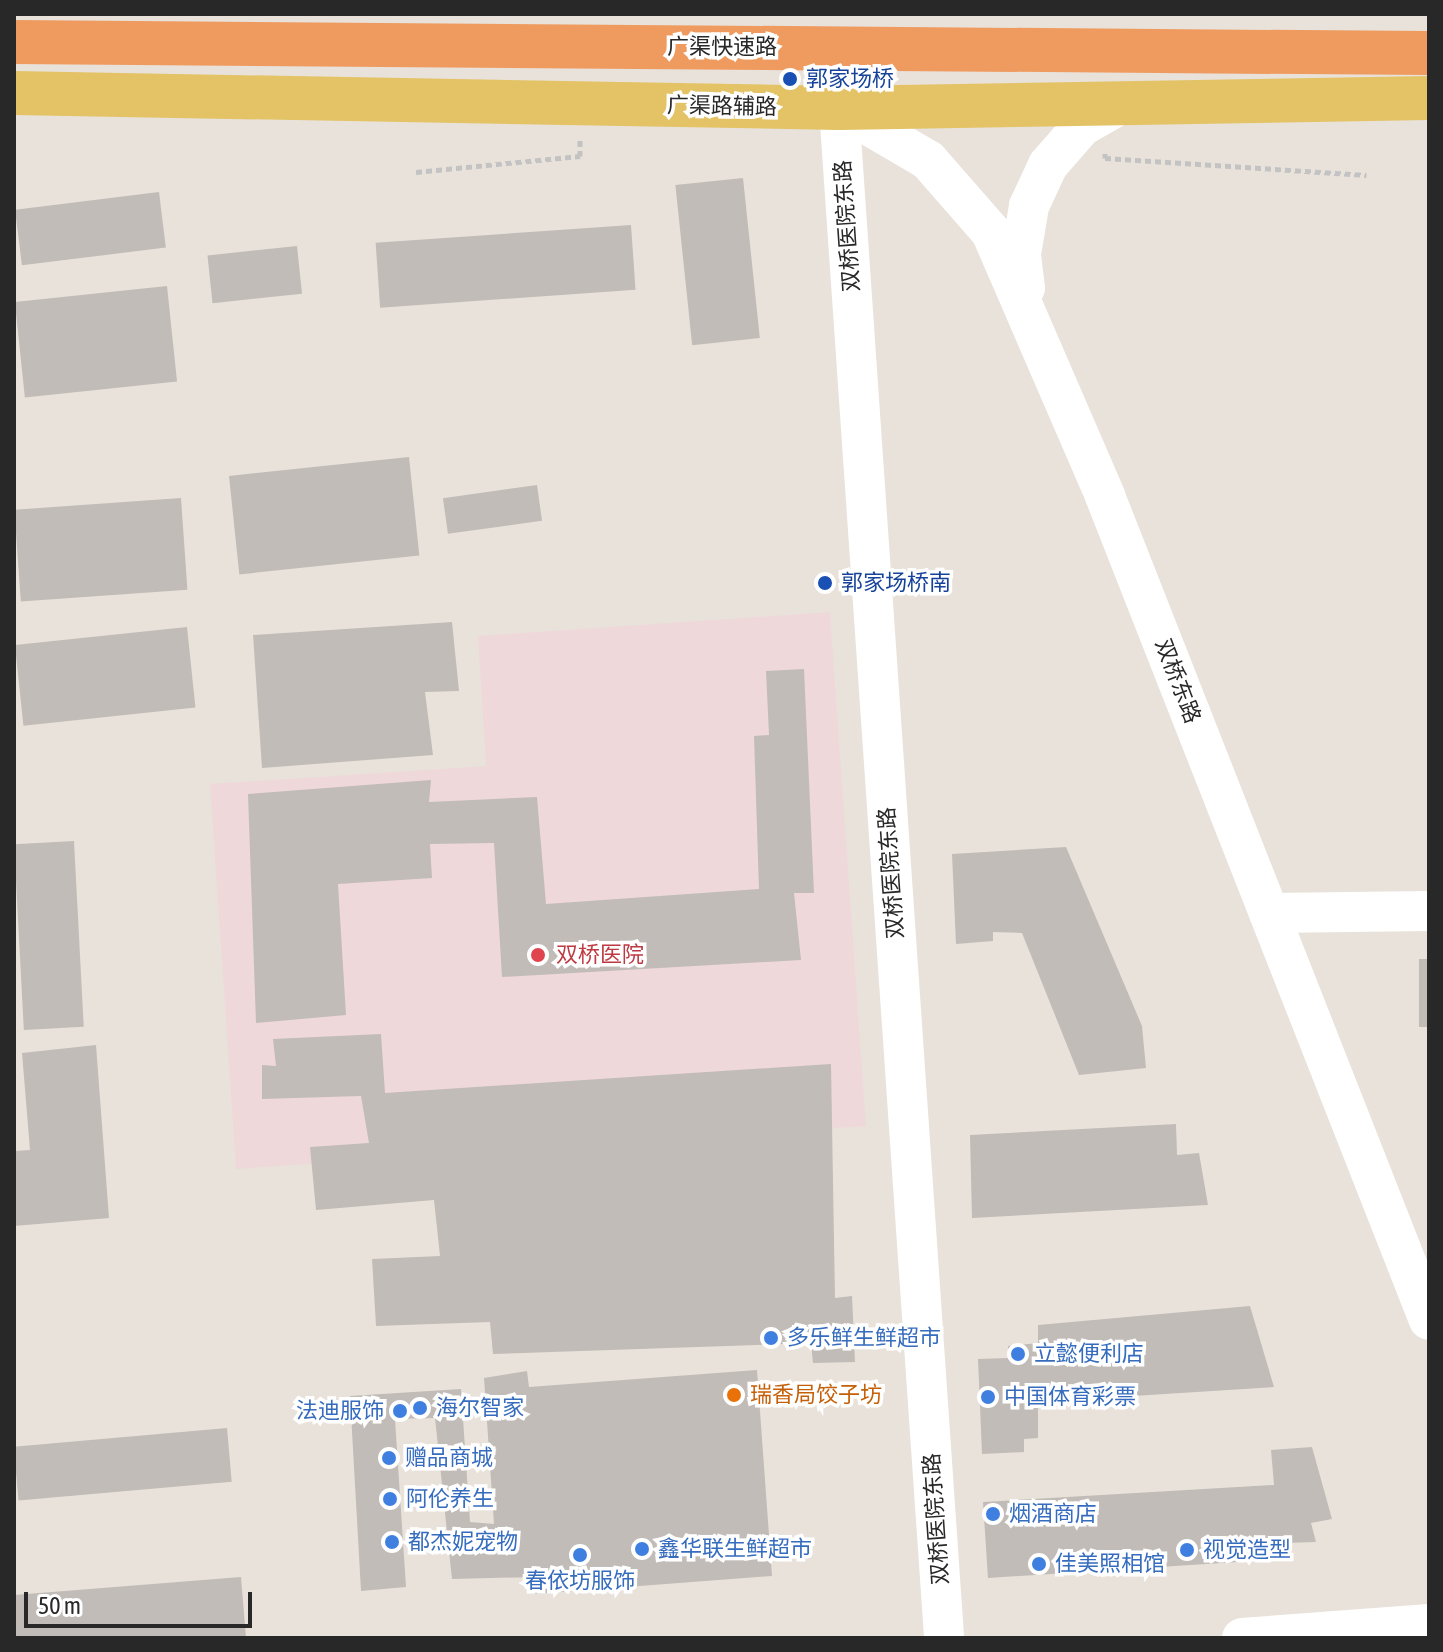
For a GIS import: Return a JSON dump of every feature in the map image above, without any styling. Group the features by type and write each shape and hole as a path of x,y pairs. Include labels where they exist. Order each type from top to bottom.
{"highway":[{"name":"广渠快速路","path":"14,42 1429,53"}],"main road":[{"name":"广渠路辅路","path":"14,93 839,108 1429,98"}],"street":[{"path":"1027,312 1021,254 1029,206 1048,165 1082,126 1119,105"},
{"name":"双桥东路","path":"839,108 928,160 964,195 991,232 1027,312 1269,913 1429,1320"},
{"name":"双桥医院东路","path":"839,108 944,1638"},
{"path":"1269,913 1429,911"},
{"path":"1242,1638 1429,1624"}],"path":[{"path":"416,172 580,156"},
{"path":"1105,158 1366,175"}],"shaded area":[{"name":"双桥医院","path":"830,612 866,1126 236,1169 210,784 486,766 478,636"}],"building":[{"path":"743,178 760,338 692,345 675,185"},
{"path":"159,192 166,248 22,265 15,210"},
{"path":"631,225 636,290 380,308 376,243"},
{"path":"297,246 302,294 213,303 207,255"},
{"path":"167,286 177,381 25,397 15,302"},
{"path":"409,457 419,555 239,574 229,476"},
{"path":"537,485 542,521 448,534 443,498"},
{"path":"181,498 187,590 21,601 14,510"},
{"path":"452,622 459,691 425,692 433,755 262,768 253,635"},
{"path":"187,627 195,708 23,726 15,645"},
{"path":"804,669 814,893 794,893 801,960 502,977 494,843 430,844 432,878 338,884 346,1015 256,1023 248,794 431,780 429,802 537,797 546,904 759,889 754,736 769,735 766,671"},
{"path":"74,841 84,1027 24,1030 14,844"},
{"path":"1066,847 1142,1026 1146,1068 1079,1075 1022,933 993,932 993,941 956,944 952,854"},
{"path":"1419,959 1429,959 1429,1027 1419,1027"},
{"path":"381,1034 385,1093 831,1064 835,1298 852,1296 855,1362 813,1363 811,1343 493,1354 490,1322 376,1326 372,1259 440,1256 434,1200 316,1210 310,1147 369,1143 361,1096 262,1099 262,1065 276,1066 273,1039"},
{"path":"96,1045 109,1218 14,1226 14,1151 30,1150 22,1053"},
{"path":"1176,1124 1177,1155 1199,1153 1208,1205 972,1218 970,1135"},
{"path":"1250,1306 1274,1387 1038,1402 1038,1438 1024,1439 1024,1452 982,1454 978,1359 1008,1358 1008,1346 1038,1343 1038,1325"},
{"path":"757,1370 772,1576 535,1594 534,1577 452,1579 435,1418 395,1419 406,1587 361,1591 350,1396 461,1389 470,1522 494,1524 484,1378 527,1371 529,1387"},
{"path":"227,1428 232,1482 19,1500 14,1447"},
{"path":"1312,1447 1332,1519 1311,1523 1316,1542 1283,1543 1282,1559 988,1578 983,1502 1274,1485 1271,1450"},
{"path":"241,1577 246,1638 14,1638 14,1595"}],"place":[{"name":"郭家场桥","path":"790,79"},
{"name":"郭家场桥南","path":"825,583"},
{"name":"双桥医院","path":"538,955"},
{"name":"多乐鲜生鲜超市","path":"771,1338"},
{"name":"立懿便利店","path":"1018,1354"},
{"name":"瑞香局饺子坊","path":"734,1395"},
{"name":"中国体育彩票","path":"988,1397"},
{"name":"海尔智家","path":"420,1408"},
{"name":"法迪服饰","path":"400,1411"},
{"name":"赠品商城","path":"389,1458"},
{"name":"阿伦养生","path":"390,1499"},
{"name":"烟酒商店","path":"993,1514"},
{"name":"都杰妮宠物","path":"392,1542"},
{"name":"鑫华联生鲜超市","path":"642,1549"},
{"name":"视觉造型","path":"1187,1550"},
{"name":"春依坊服饰","path":"580,1555"},
{"name":"佳美照相馆","path":"1039,1564"}]}
